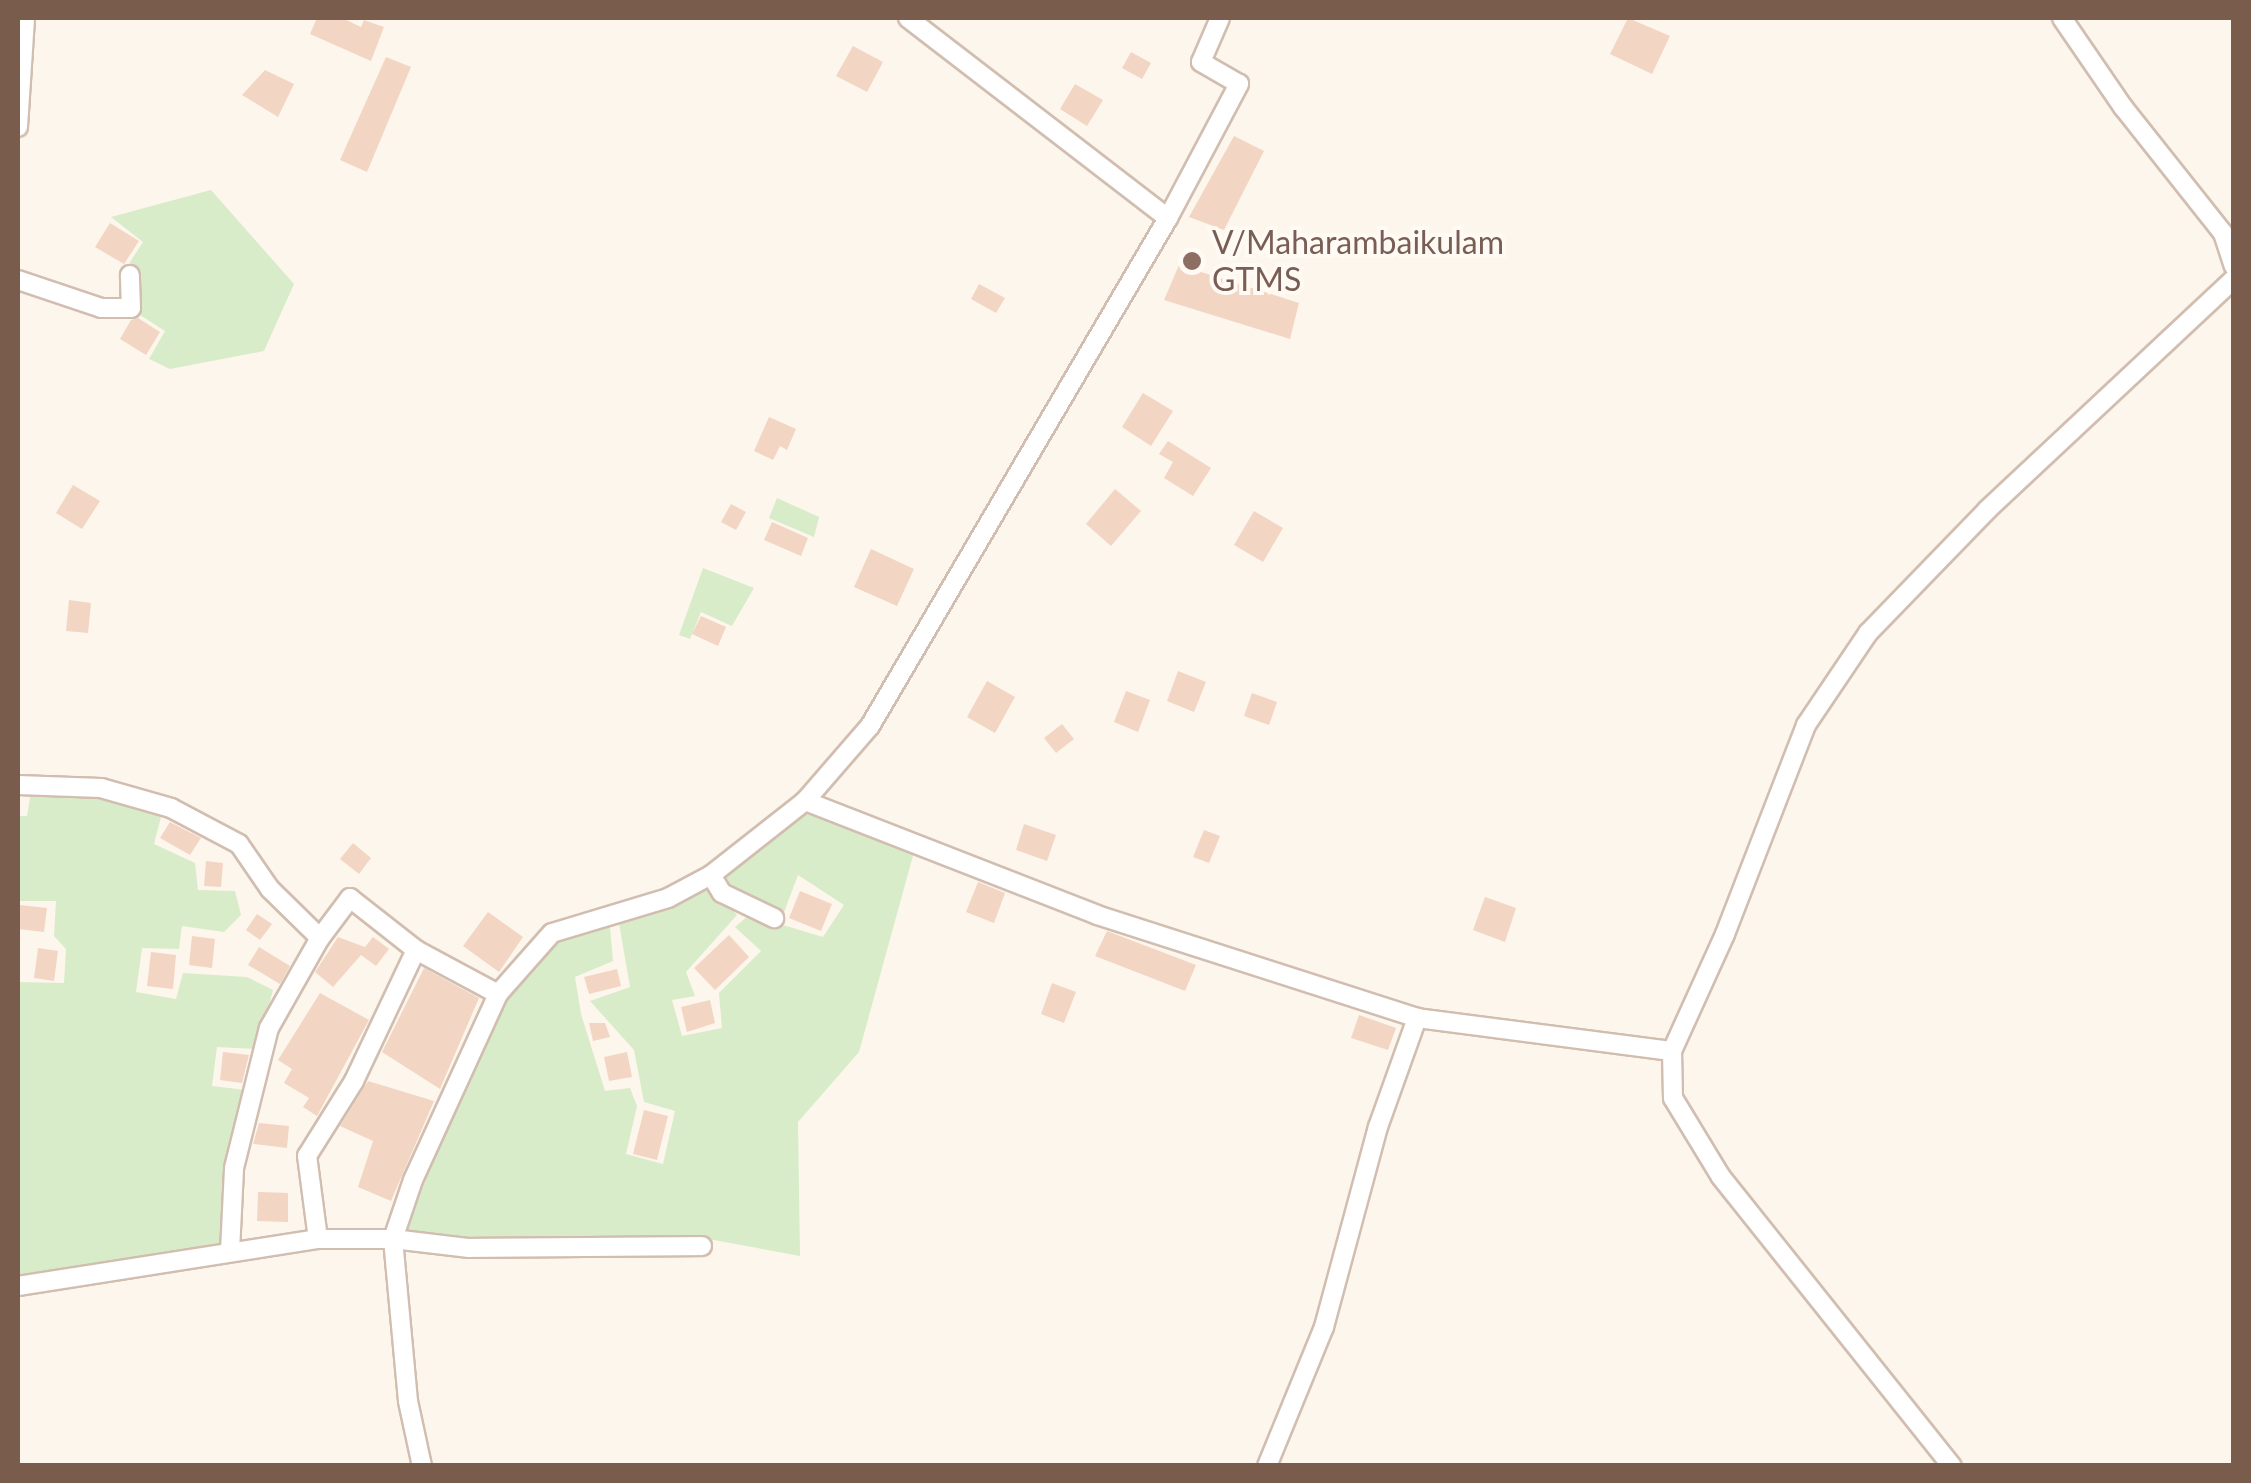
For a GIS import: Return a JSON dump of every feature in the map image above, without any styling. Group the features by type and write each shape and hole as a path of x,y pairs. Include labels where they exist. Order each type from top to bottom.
{"street":[{"path":"18,127 25,18"},
{"path":"908,18 1168,218"},
{"path":"422,1466 408,1402 393,1239 414,1180 498,994 552,933 668,898 712,874 805,801 870,726 1168,218 1239,84 1201,62 1220,18"},
{"path":"2062,18 2122,107 2223,233 2234,266"},
{"path":"18,280 101,308 131,308 130,276"},
{"path":"1952,1466 1721,1178 1674,1098 1672,1051 1725,934 1806,724 1868,632 1987,510 2234,280"},
{"path":"18,785 101,788 170,808 239,844 270,890 320,938"},
{"path":"805,801 1097,915 1417,1018 1672,1051"},
{"path":"712,874 722,893 774,918"},
{"path":"230,1251 234,1168 268,1028 320,938 350,898 416,950 498,994"},
{"path":"318,1240 307,1156 354,1081 416,950"},
{"path":"1267,1466 1324,1326 1378,1127 1417,1018"},
{"path":"18,1286 318,1240 393,1239 470,1248 702,1246"}],"green space":[{"path":"211,190 294,284 264,351 170,369 149,359 165,331 137,313 134,274 128,265 143,242 111,217"},
{"path":"777,498 819,517 814,537 769,518"},
{"path":"703,568 754,588 732,626 701,612 690,639 679,635"},
{"path":"31,792 99,794 162,813 154,844 195,863 198,890 235,891 241,915 224,932 182,926 179,949 142,948 136,992 176,999 183,973 247,977 273,990 257,1049 217,1047 212,1086 246,1090 225,1246 18,1278 18,982 64,983 66,949 54,936 56,901 18,901 18,816 27,816"},
{"path":"803,809 914,852 859,1052 798,1122 800,1256 703,1238 464,1239 404,1231 503,998 554,942 610,927 613,961 575,977 581,1014 605,1091 630,1088 637,1106 626,1154 663,1164 675,1111 644,1102 634,1050 590,1001 630,987 619,923 665,905 707,881 737,915 686,972 695,996 672,1000 682,1036 722,1028 719,993 761,951 735,927 749,915 823,937 844,905 798,875 783,915 745,900 718,874"}],"building":[{"path":"317,18 342,18 361,27 364,20 384,27 371,61 310,34"},
{"path":"1628,18 1670,36 1652,74 1610,54"},
{"path":"853,46 883,62 867,92 836,76"},
{"path":"1131,52 1151,63 1142,79 1122,68"},
{"path":"386,57 411,67 367,172 340,160"},
{"path":"265,70 294,84 278,117 242,95"},
{"path":"1075,84 1103,100 1087,126 1060,109"},
{"path":"1234,136 1264,151 1224,230 1189,217"},
{"path":"110,223 139,241 124,264 95,247"},
{"path":"1179,265 1299,303 1290,339 1164,300"},
{"path":"979,284 1005,298 996,313 971,299"},
{"path":"138,318 160,332 146,355 120,339 131,320"},
{"path":"1143,393 1173,411 1151,446 1122,427"},
{"path":"769,417 796,429 787,450 780,446 773,460 754,451"},
{"path":"1168,441 1211,468 1193,496 1164,478 1173,462 1159,454"},
{"path":"73,485 100,501 82,529 56,513"},
{"path":"1115,489 1141,511 1111,546 1086,524"},
{"path":"731,504 746,512 736,530 721,522"},
{"path":"1254,511 1283,528 1263,562 1234,545"},
{"path":"772,522 808,538 801,556 764,540"},
{"path":"871,549 914,569 897,606 854,587"},
{"path":"69,600 91,603 88,633 66,631"},
{"path":"701,616 726,627 718,646 692,634"},
{"path":"1178,671 1206,682 1194,712 1167,701"},
{"path":"987,681 1015,697 995,733 967,717"},
{"path":"1126,691 1150,700 1138,732 1114,722"},
{"path":"1252,693 1277,702 1269,725 1244,716"},
{"path":"1062,724 1074,739 1056,753 1044,738"},
{"path":"170,822 201,838 190,855 160,838"},
{"path":"1024,824 1056,835 1047,861 1016,850"},
{"path":"1204,830 1220,836 1209,863 1193,857"},
{"path":"353,843 371,858 359,874 340,859"},
{"path":"206,861 223,863 221,887 204,886"},
{"path":"978,882 1005,893 994,923 966,912"},
{"path":"800,891 832,904 821,931 789,918"},
{"path":"1485,897 1516,908 1505,942 1473,930"},
{"path":"20,905 47,908 44,932 18,929"},
{"path":"488,912 523,937 499,972 463,946"},
{"path":"257,914 272,924 260,940 246,930"},
{"path":"1107,931 1196,965 1185,991 1095,956"},
{"path":"729,935 749,957 715,990 694,968"},
{"path":"192,936 215,939 212,968 189,965"},
{"path":"338,937 365,947 373,937 389,949 376,966 361,955 333,987 315,972"},
{"path":"259,947 290,966 280,984 248,965"},
{"path":"38,948 58,951 54,981 34,978"},
{"path":"151,952 176,955 173,989 147,986"},
{"path":"424,968 479,998 440,1089 382,1052"},
{"path":"617,969 621,986 589,994 584,977"},
{"path":"1052,983 1076,992 1064,1023 1041,1014"},
{"path":"320,993 369,1020 317,1116 303,1107 309,1098 284,1083 292,1069 278,1060"},
{"path":"710,1000 715,1023 687,1032 681,1007"},
{"path":"1359,1015 1396,1028 1388,1050 1351,1038"},
{"path":"589,1023 605,1023 610,1037 593,1041"},
{"path":"223,1052 249,1055 242,1083 220,1080"},
{"path":"627,1052 632,1077 609,1081 604,1057"},
{"path":"368,1081 434,1101 391,1201 358,1187 373,1141 340,1126"},
{"path":"644,1110 668,1116 657,1160 633,1154"},
{"path":"259,1123 289,1126 287,1148 253,1144"},
{"path":"258,1192 288,1193 288,1222 257,1221"}],"place":[{"name":"V/Maharambaikulam GTMS","path":"1192,261"}]}
